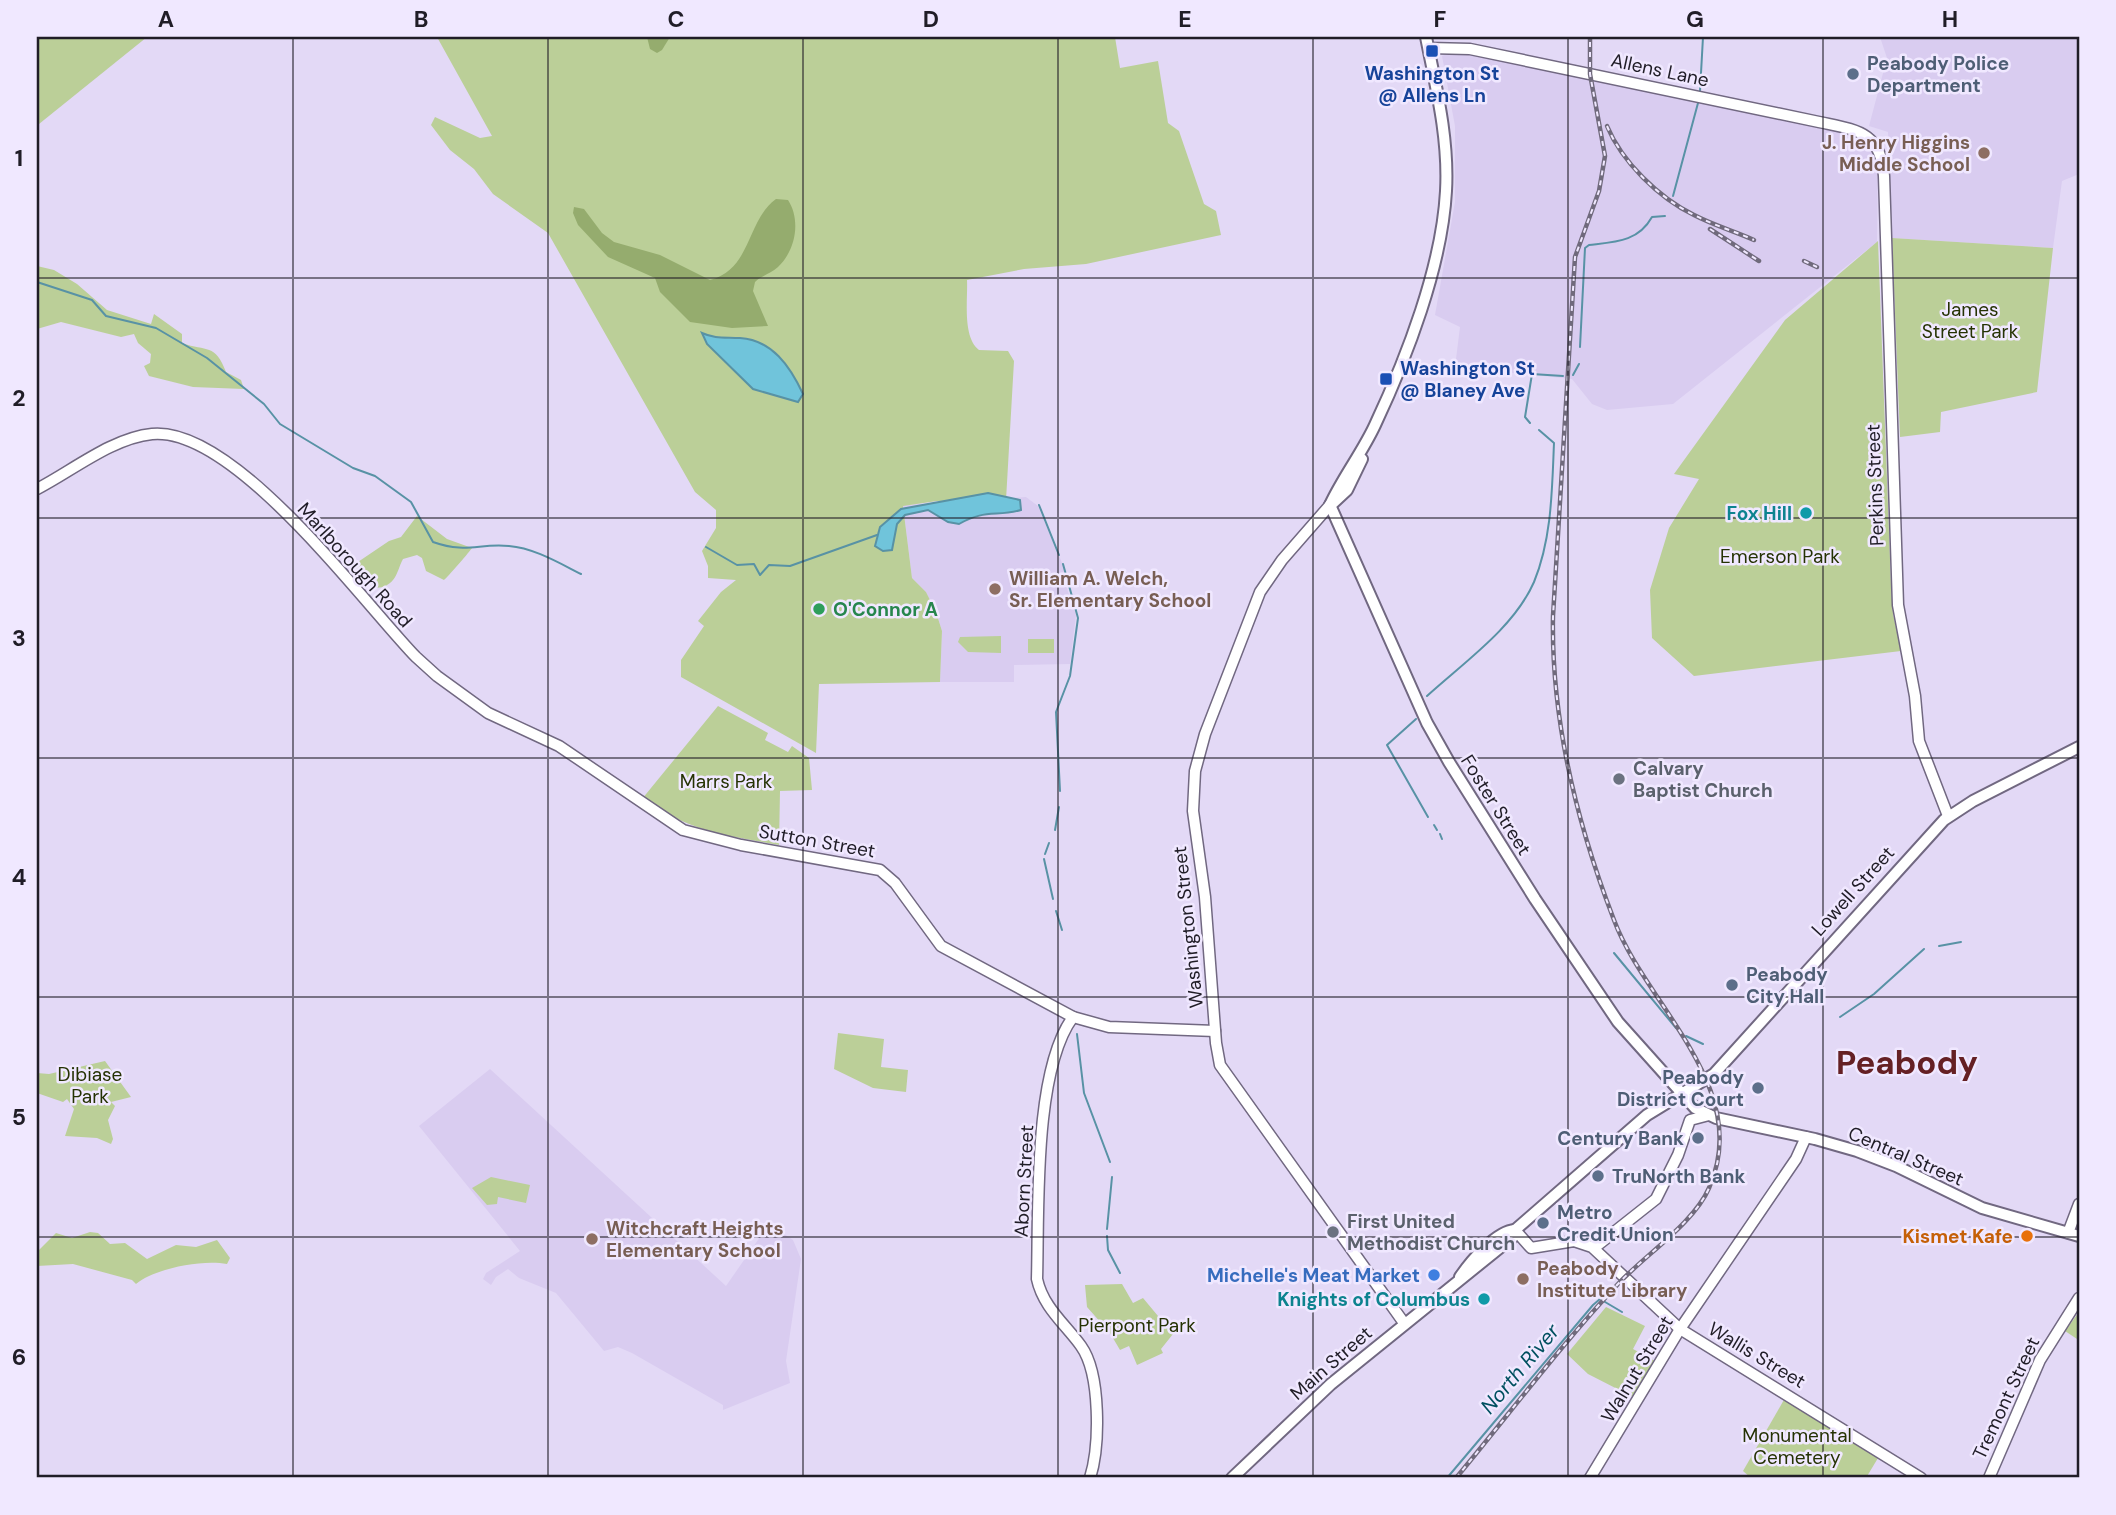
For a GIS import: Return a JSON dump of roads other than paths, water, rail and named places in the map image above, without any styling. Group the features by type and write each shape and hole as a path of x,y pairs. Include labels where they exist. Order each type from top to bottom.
{"main road":[{"name":"Washington Street","path":"1330,505 1340,499 1353,480 1422,307 1446,201 1444,135 1428,42"},
{"name":"Washington Street","path":"1330,505 1371,433"},
{"path":"1346,539 1342,513 1353,480"},
{"name":"Foster Street","path":"1330,505 1422,713 1449,762 1535,899 1618,1022 1681,1094"},
{"name":"Lowell Street","path":"1681,1094 1696,1087 1718,1069 1924,839 1948,816 2079,747"},
{"name":"Central Street","path":"1681,1094 1709,1115 1806,1137 1883,1161 1982,1208 2073,1234"},
{"name":"Main Street","path":"1232,1478 1331,1384 1459,1279 1472,1273 1499,1250 1513,1237 1515,1230 1623,1134 1681,1094"}],"street":[{"name":"Allens Lane","path":"1428,42 1819,121 1859,132 1878,146"},
{"name":"Perkins Street","path":"1878,146 1884,176 1898,604 1915,696 1919,741 1948,816"},
{"name":"Marlborough Road","path":"37,489 139,436 166,434 196,443 221,458 299,526 436,676 495,718 559,746 602,775"},
{"name":"Washington Street","path":"1330,505 1282,560 1260,592 1205,734 1195,771 1193,811 1205,897 1218,1059 1232,1084 1404,1323"},
{"name":"Sutton Street","path":"602,775 649,810 689,832 741,845 880,870 895,883 941,946 1073,1017"},
{"path":"1073,1017 1098,1026 1215,1031"},
{"name":"Aborn Street","path":"1073,1017 1058,1048 1045,1112 1037,1279 1043,1298 1080,1346 1089,1364 1099,1439 1090,1478"},
{"path":"1515,1230 1531,1248 1574,1241 1594,1248 1653,1203 1678,1155 1690,1120 1709,1115"},
{"name":"Walnut Street","path":"1590,1478 1681,1329 1796,1158 1806,1137"},
{"path":"2073,1234 2079,1204"},
{"name":"Wallis Street","path":"1594,1248 1681,1329 1921,1478"},
{"name":"Tremont Street","path":"1989,1478 2040,1360 2079,1298"}],"water":[{"path":"702,333 751,340 771,349 786,365 798,384 803,394 798,402 753,389 707,344"},
{"path":"988,493 1020,500 1021,510 976,516 959,524 948,522 928,510 905,515 897,524 892,550 883,551 875,546 880,527 901,509"}],"waterway":[{"path":"1700,91 1703,37"},
{"path":"1673,196 1698,103"},
{"path":"1580,347 1585,248 1633,236 1640,232 1652,217 1665,216"},
{"path":"37,282 92,300 106,316 156,328 207,358 264,404 280,424 353,468 375,476 411,502 433,542 464,548 498,545 518,547 581,574"},
{"path":"1573,375 1579,364"},
{"path":"1530,423 1525,417 1532,374 1563,376"},
{"path":"1427,696 1501,630 1514,615 1534,582 1548,531 1554,443 1539,430"},
{"path":"1039,505 1059,555"},
{"path":"706,547 737,565 754,564 760,575 769,565 790,566 877,535"},
{"path":"1060,791 1056,712 1070,676 1078,618 1063,564"},
{"path":"1416,719 1387,745 1428,817"},
{"path":"1055,830 1059,807"},
{"path":"1434,825 1437,830"},
{"path":"1440,834 1442,839"},
{"path":"1045,854 1049,843"},
{"path":"1044,859 1053,899"},
{"path":"1056,911 1062,930"},
{"path":"1939,946 1961,942"},
{"path":"1840,1017 1874,994 1924,949"},
{"path":"1614,953 1676,1028"},
{"path":"1077,1034 1084,1093 1110,1162"},
{"path":"1686,1036 1703,1044"},
{"path":"1107,1229 1112,1177"},
{"path":"1107,1236 1108,1250 1120,1273"},
{"name":"North River","path":"1447,1478 1593,1305 1600,1299 1622,1312"}],"railway":[{"path":"1456,1478 1597,1307 1692,1214 1709,1188 1719,1151 1718,1116 1707,1081 1690,1048 1629,952 1601,884 1578,809 1556,694 1553,616 1575,257 1599,191 1605,156 1590,74 1590,37"},
{"path":"1607,126 1622,153 1655,189 1701,219 1754,240"},
{"path":"1710,229 1759,261"},
{"path":"1804,261 1817,267"}],"place":[{"name":"Washington St @ Allens Ln","path":"1432,51"},
{"name":"Peabody Police Department","path":"1853,74"},
{"name":"J. Henry Higgins Middle School","path":"1984,153"},
{"name":"Washington St @ Blaney Ave","path":"1386,379"},
{"name":"Fox Hill","path":"1806,513"},
{"name":"William A. Welch, Sr. Elementary School","path":"995,589"},
{"name":"O'Connor A","path":"819,609"},
{"name":"Calvary Baptist Church","path":"1619,779"},
{"name":"Peabody City Hall","path":"1732,985"},
{"name":"Peabody District Court","path":"1758,1088"},
{"name":"Century Bank","path":"1698,1138"},
{"name":"TruNorth Bank","path":"1598,1176"},
{"name":"Metro Credit Union","path":"1543,1223"},
{"name":"First United Methodist Church","path":"1333,1232"},
{"name":"Kismet Kafe","path":"2027,1236"},
{"name":"Witchcraft Heights Elementary School","path":"592,1239"},
{"name":"Michelle's Meat Market","path":"1434,1275"},
{"name":"Peabody Institute Library","path":"1523,1279"},
{"name":"Knights of Columbus","path":"1484,1299"}],"district":[{"name":"Peabody","path":"1907,1062"}],"park label":[{"name":"James Street Park","path":"1970,320"},
{"name":"Emerson Park","path":"1780,556"},
{"name":"Marrs Park","path":"726,781"},
{"name":"Dibiase Park","path":"90,1085"},
{"name":"Pierpont Park","path":"1137,1325"},
{"name":"Monumental Cemetery","path":"1797,1446"}]}
